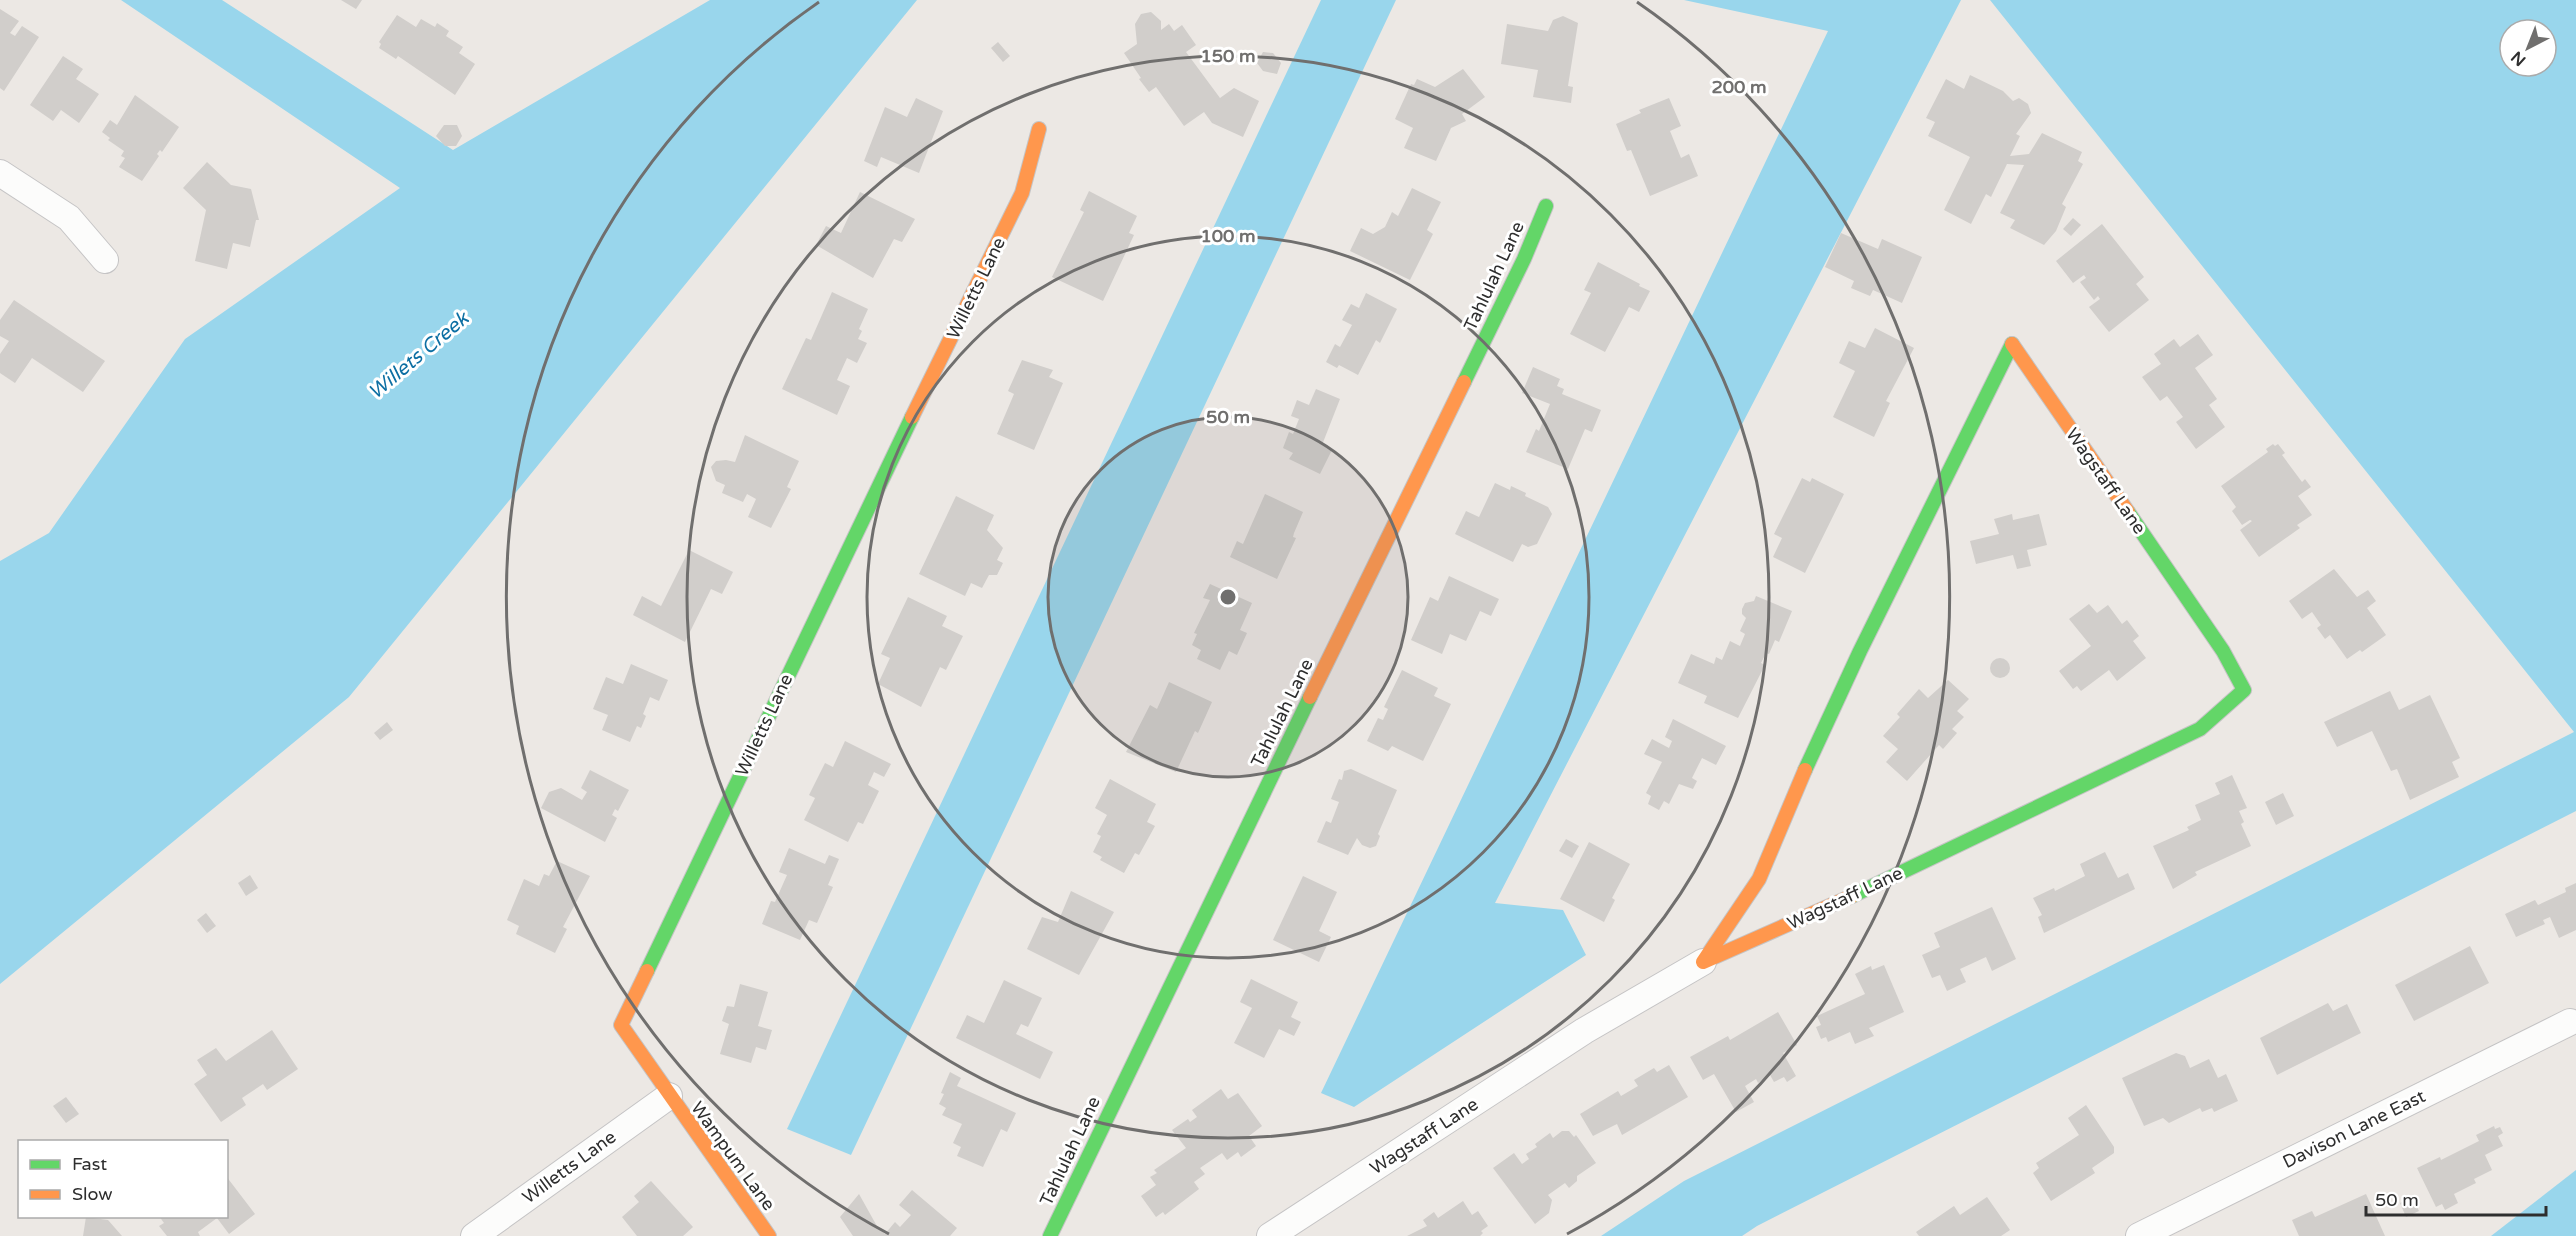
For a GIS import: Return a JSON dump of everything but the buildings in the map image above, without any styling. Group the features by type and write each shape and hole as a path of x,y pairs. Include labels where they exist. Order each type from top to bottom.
{"street":[{"name":"Willetts Lane","path":"474,1236 669,1096 621,1025 808,631 1022,193 1039,129"},
{"path":"0,172 69,218 105,260"},
{"name":"Tahlulah Lane","path":"1050,1236 1142,1041 1524,259 1546,206"},
{"name":"Wagstaff Lane","path":"1270,1236 1584,1031 1703,962 1832,906 2200,729 2244,690 2223,651 2012,344 1860,651 1788,806 1759,879 1703,962"},
{"name":"Davison Lane East","path":"2139,1236 2570,1022"},
{"name":"Wampum Lane","path":"669,1096 768,1236"}],"water":[{"name":"Willets Creek","path":"121,0 222,0 453,150 710,0 917,0 349,697 0,984 0,561 49,533 185,339 400,188"},
{"path":"1321,0 1396,0 851,1155 787,1129"},
{"path":"1684,0 1961,0 1495,903 1563,910 1586,955 1354,1107 1321,1093 1828,31"},
{"path":"1990,0 2576,0 2576,811 1757,1226 1742,1236 1601,1236 1684,1181 2574,732"},
{"path":"2576,1170 2576,1236 2491,1236"}],"traffic: fast":[{"path":"1464,382 1524,259 1546,206"},
{"path":"1805,770 1860,651 2012,344"},
{"path":"647,971 912,417"},
{"path":"1852,896 2200,729 2244,690 2223,651 2128,512"},
{"path":"1050,1236 1310,697"}],"traffic: slow":[{"path":"912,417 1022,193 1039,129"},
{"path":"2012,344 2128,512"},
{"path":"1310,697 1464,382"},
{"path":"1805,770 1759,879 1703,962 1852,896"},
{"path":"647,971 621,1025 769,1236"}]}
